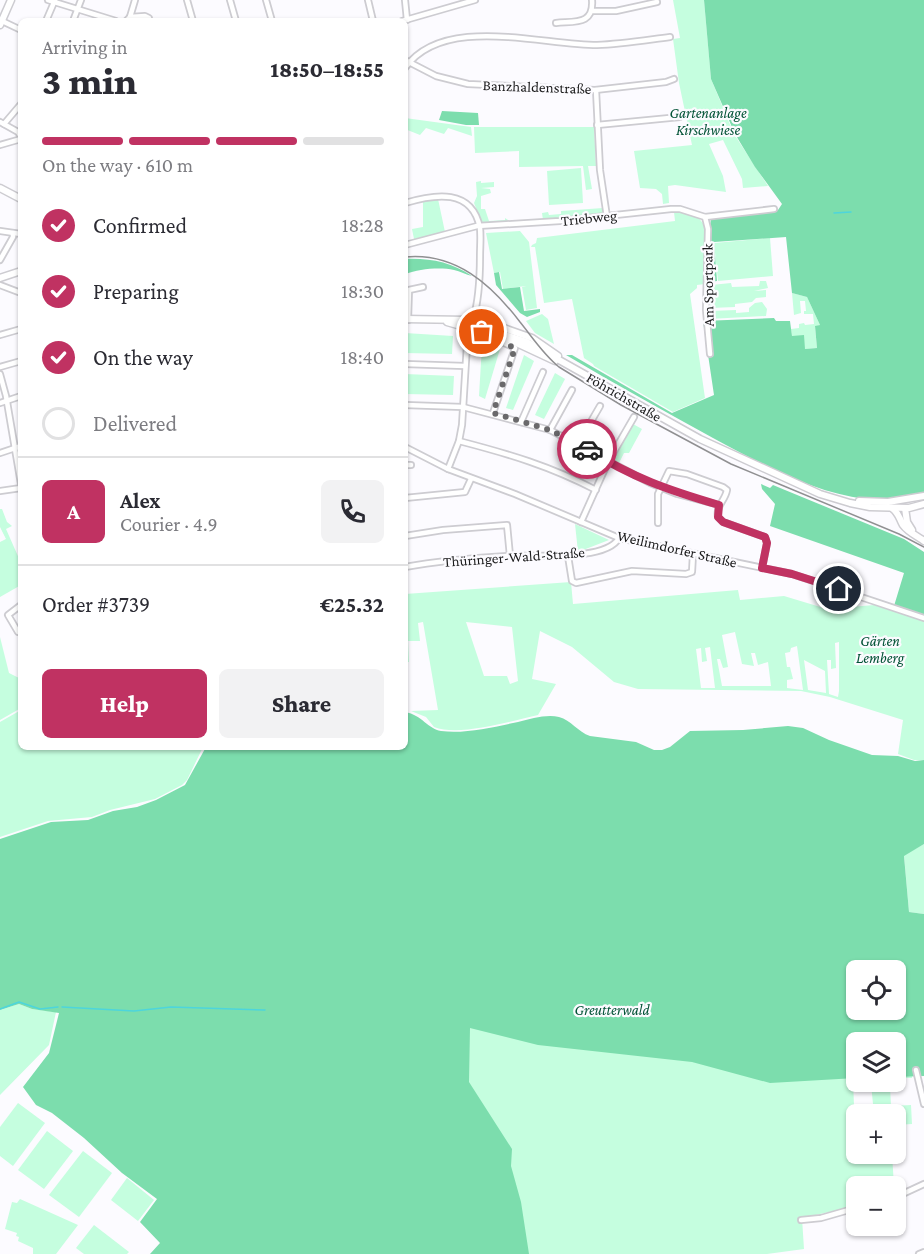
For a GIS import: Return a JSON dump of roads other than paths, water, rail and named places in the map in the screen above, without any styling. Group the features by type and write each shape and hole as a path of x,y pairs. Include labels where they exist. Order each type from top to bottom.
{"main road":[{"path":"1,22 12,0"},
{"path":"0,188 18,197"},
{"path":"0,278 18,272"},
{"name":"Föhrichstraße","path":"408,320 472,325 518,338 676,426 806,487"},
{"path":"472,325 521,344 563,365 573,367"},
{"path":"806,487 873,503 897,502 924,496"},
{"path":"806,487 850,503 891,508 916,507 924,504"},
{"path":"900,516 910,500"},
{"path":"897,502 904,508 907,522 912,530 924,540"},
{"path":"907,522 916,507"},
{"path":"891,508 900,516 909,531 924,540"}],"street":[{"path":"74,18 81,0"},
{"path":"128,18 135,0"},
{"path":"187,0 193,18"},
{"path":"230,0 235,18"},
{"path":"271,18 266,1 273,0"},
{"path":"368,0 372,18"},
{"path":"405,0 405,18"},
{"path":"408,19 475,0"},
{"path":"556,23 583,20 589,17 593,11 592,0"},
{"path":"47,18 52,1 100,18"},
{"path":"593,11 616,11 657,2"},
{"path":"135,18 148,16 148,18"},
{"path":"1,22 18,29"},
{"path":"408,60 425,48 465,37 499,37 597,45 670,36"},
{"name":"Banzhaldenstraße","path":"408,62 428,73 462,83 596,90 666,82 674,79"},
{"path":"596,90 600,170 607,217"},
{"path":"18,107 2,123 18,132"},
{"path":"597,125 682,115"},
{"path":"0,145 18,139"},
{"path":"408,202 427,197 451,197 461,200 470,205 480,226 480,269 465,366 459,441 448,469"},
{"name":"Triebweg","path":"408,244 480,226 680,209 705,217 774,209"},
{"name":"Am Sportpark","path":"705,217 708,229 706,310 711,354"},
{"path":"0,231 18,234"},
{"path":"0,260 13,233"},
{"path":"0,286 18,292"},
{"path":"408,310 410,290 423,287"},
{"path":"472,325 485,335 515,348 493,413"},
{"path":"0,335 18,330"},
{"path":"0,367 18,362"},
{"path":"408,364 465,366"},
{"path":"521,422 543,372"},
{"path":"0,374 18,467"},
{"path":"550,430 572,390"},
{"path":"0,403 18,397"},
{"path":"408,405 463,407 493,413 550,430 608,462 661,487 719,505"},
{"path":"578,444 600,406"},
{"path":"581,522 608,462 634,417"},
{"path":"459,441 529,460 567,475 596,490"},
{"path":"0,453 18,447"},
{"name":"Weilimdorfer Straße","path":"408,449 448,469 515,494 619,538 819,582 924,618"},
{"path":"658,523 658,494 669,471 687,474 725,488 727,493 719,505 718,517 723,522 765,537 767,543 762,568"},
{"path":"408,498 465,492 471,478"},
{"path":"0,491 18,487"},
{"path":"408,536 507,525 510,556"},
{"name":"Thüringer-Wald-Straße","path":"408,567 510,556 568,556 610,546 619,538"},
{"path":"568,556 572,581 576,583 632,571 686,574 692,572 693,554"},
{"path":"18,607 8,615 18,632"},
{"path":"916,1070 924,1104"},
{"path":"906,1192 924,1184"},
{"path":"801,1220 821,1218 846,1211"},
{"path":"919,1254 924,1252"}],"waterway":[{"path":"834,213 851,212"},
{"path":"0,1009 19,1002 40,1009 58,1007"},
{"path":"62,1007 134,1011 171,1007 265,1010"}],"tunnel":[{"path":"456,322 483,328"}],"tram line":[{"path":"408,257 440,260 470,273 497,295 553,362 621,405 731,464 899,534 924,547"}],"park label":[{"name":"Gartenanlage Kirschwiese","path":"708,122"},
{"name":"Gärten Lemberg","path":"880,650"},
{"name":"Greutterwald","path":"612,1010"}]}
